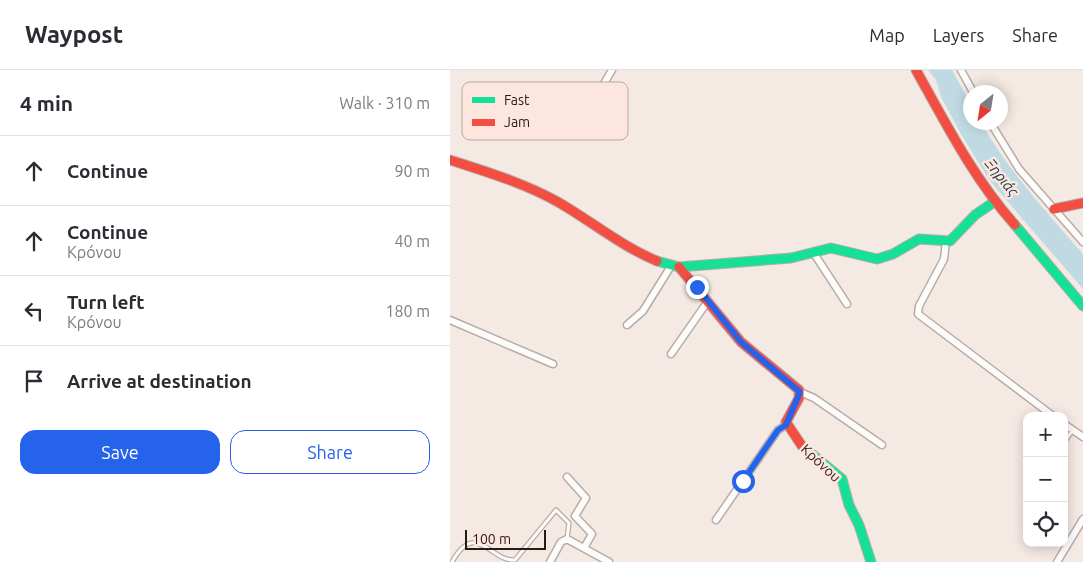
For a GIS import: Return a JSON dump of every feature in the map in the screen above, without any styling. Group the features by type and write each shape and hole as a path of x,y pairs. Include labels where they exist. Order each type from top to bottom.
{"street":[{"path":"604,82 612,70"},
{"path":"916,70 964,156 994,202 1057,273 1083,306"},
{"path":"961,70 969,85"},
{"path":"995,130 1019,169 1083,242"},
{"path":"450,160 494,174 544,195 642,253 675,266 708,301 741,342 800,392 814,398 882,446"},
{"path":"675,266 782,259 836,248 877,259 892,254 919,239 946,241 954,238 975,215 994,202"},
{"path":"1054,209 1083,203"},
{"path":"946,241 944,259 919,306 918,314 1048,412"},
{"path":"813,252 847,304"},
{"path":"627,325 643,311 675,266"},
{"path":"671,354 708,301"},
{"path":"450,320 553,364"},
{"path":"716,520 778,430 786,425 800,392"},
{"name":"Κρόνου","path":"786,425 804,449 842,479 849,505 859,525 871,562"},
{"path":"1068,427 1083,437"},
{"path":"567,477 586,498 575,516 592,534 584,548"},
{"path":"1057,562 1083,519"},
{"path":"550,562 561,542 567,539 609,562"}],"lane":[{"path":"1068,437 1073,430"},
{"path":"452,562 461,548 471,544 483,546 508,560 515,560 556,510 569,523 567,539"}],"path":[{"path":"1012,223 1054,209"}],"water":[{"name":"Ξηριάς","path":"928,70 952,70 963,90 963,130 985,130 1004,158 1042,207 1083,254 1083,289 990,181 941,97 936,80"}],"traffic: fast":[{"path":"657,261 679,267 791,258 831,248 877,259 893,254 919,239 950,241 975,215 994,202"},
{"path":"1015,225 1083,306"},
{"path":"802,446 842,479 849,505 859,525 871,562"}],"traffic: jam":[{"path":"916,70 950,131 986,189 1015,225"},
{"path":"450,160 505,178 545,195 631,248 657,261"},
{"path":"1054,209 1083,203"},
{"path":"679,267 741,342 799,390 799,398 786,422 802,446"}],"route":[{"path":"697,287 741,342 800,392 800,396 786,425 778,430 743,481"}]}
